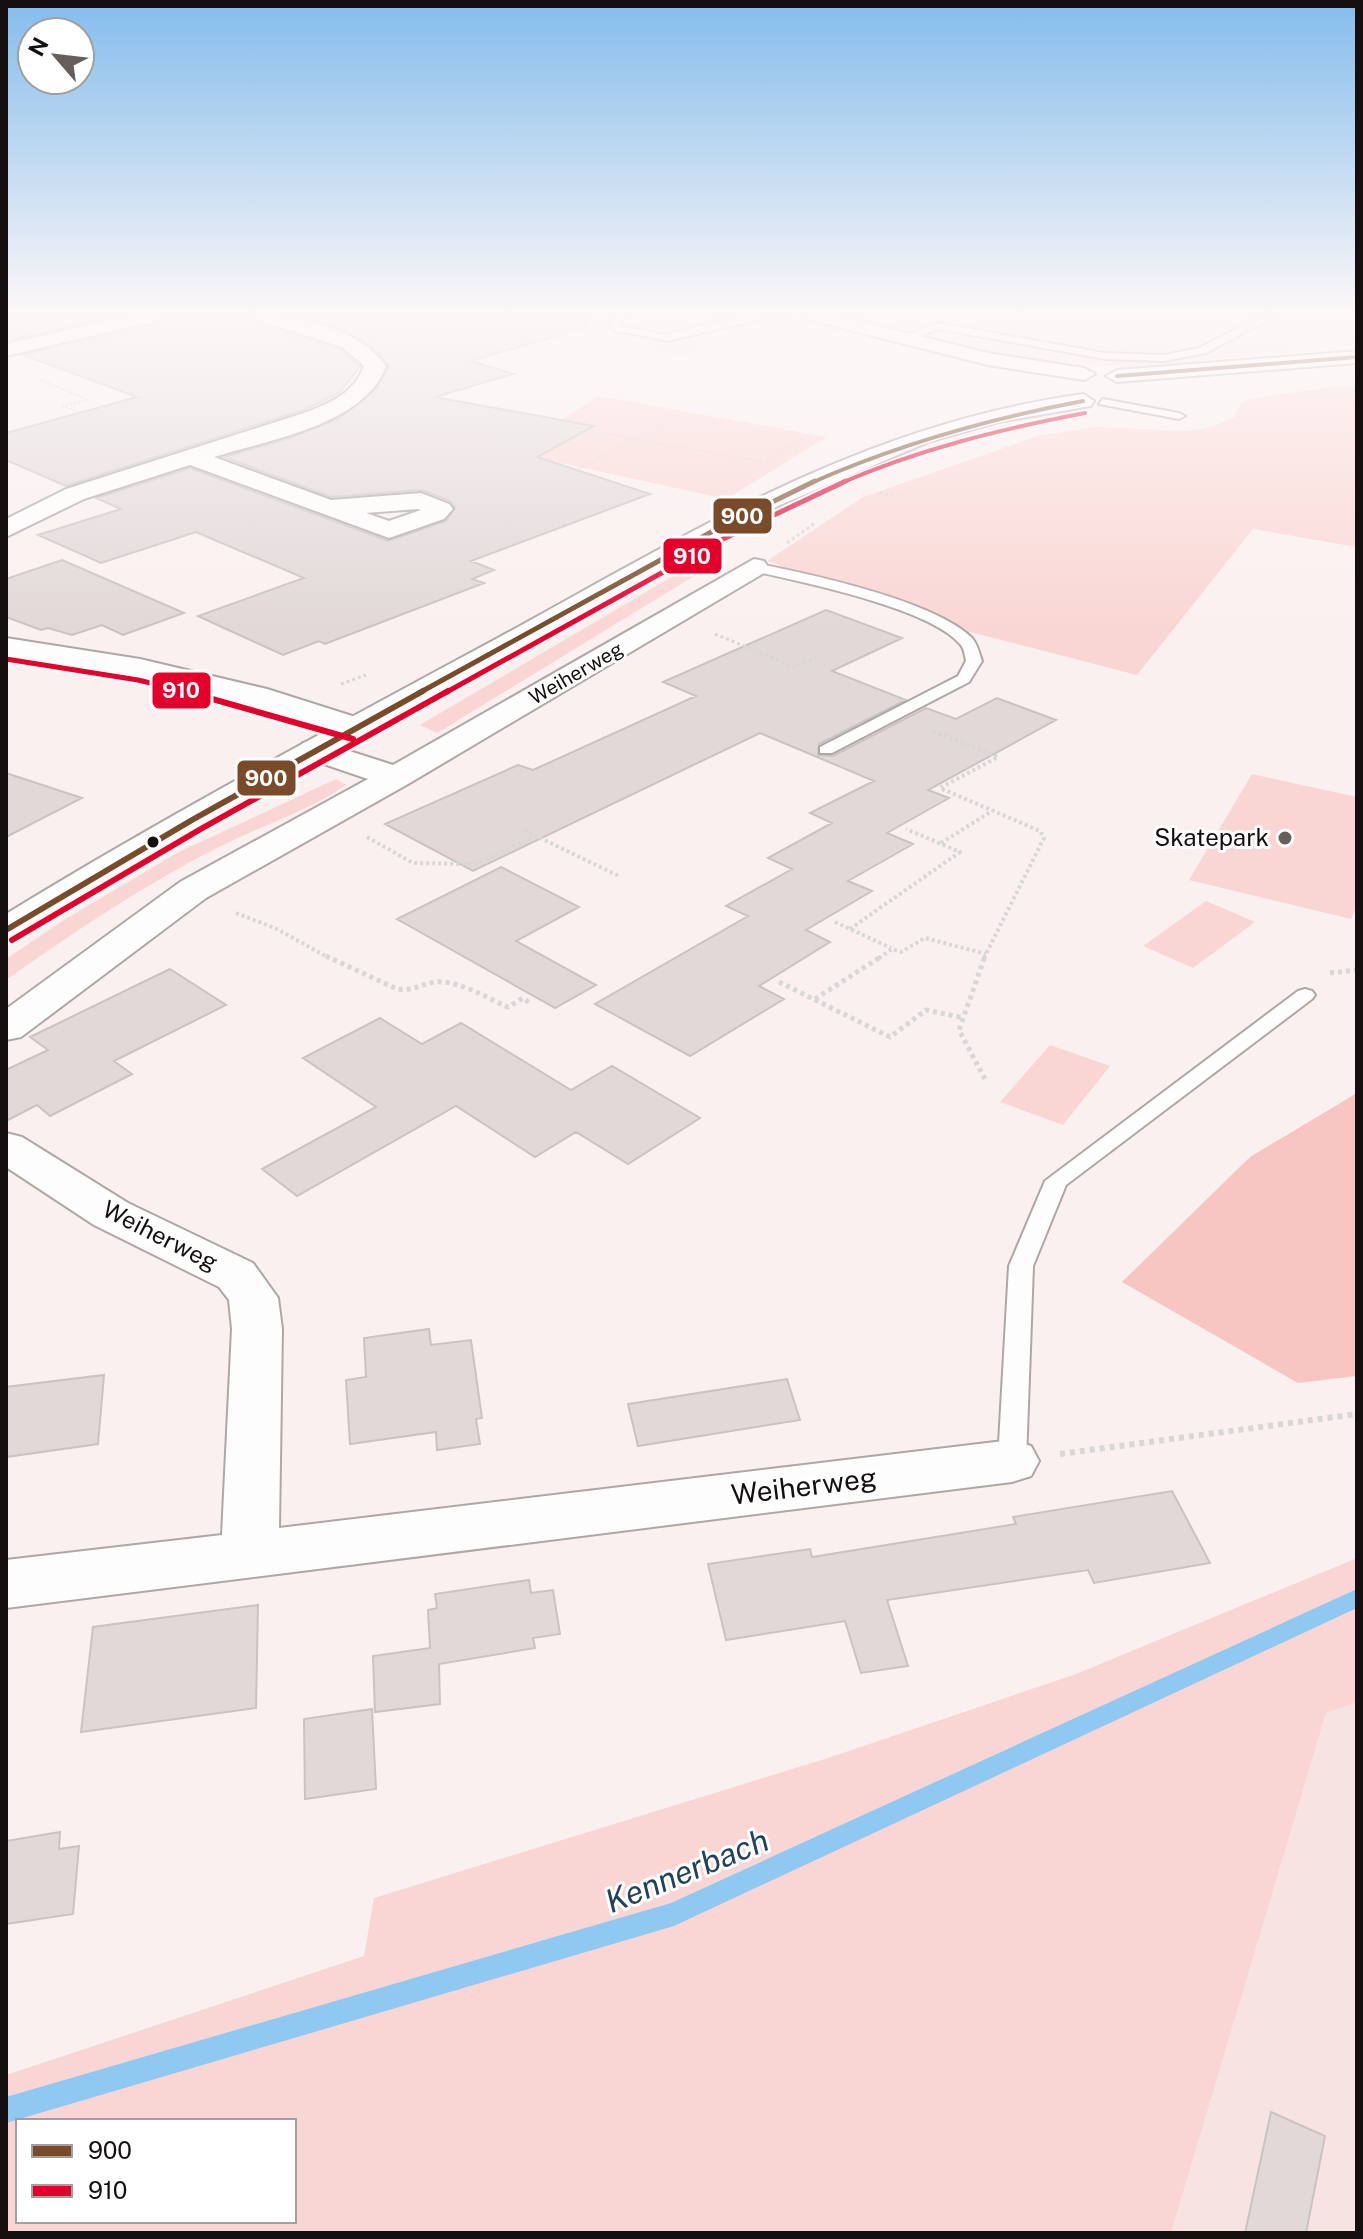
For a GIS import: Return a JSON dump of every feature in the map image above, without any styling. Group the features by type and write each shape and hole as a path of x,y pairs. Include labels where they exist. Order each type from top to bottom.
{"street":[{"path":"6,529 75,494 304,420"},
{"path":"6,930 152,840 771,500 864,456 929,431 969,420"},
{"path":"191,457 326,508"},
{"name":"Weiherweg","path":"6,1028 180,900 754,567"},
{"path":"6,647 140,668 256,696 357,728"},
{"path":"315,750 396,777"},
{"name":"Weiherweg","path":"6,1147 111,1214 236,1275 253,1298 257,1329 250,1553"},
{"name":"Weiherweg","path":"6,1584 1012,1461"}],"lane":[{"path":"754,567 791,573 872,599 944,625 968,643 974,661 964,679 826,750"},
{"path":"1012,1461 1021,1266 1056,1181 1305,995"}],"path":[{"path":"99,420 191,457"},
{"path":"578,469 674,420"},
{"path":"591,431 764,462"},
{"path":"671,617 795,667 817,657"},
{"path":"894,716 998,757 940,788 1040,831 1044,838 986,954 959,1030 985,1079"},
{"path":"940,844 992,811"},
{"path":"327,816 413,863 488,861 536,836"},
{"path":"850,929 960,852 906,829"},
{"path":"524,830 619,876"},
{"path":"180,900 250,917 276,928 349,972 400,991 414,991 433,982 448,983 508,1007 523,998 530,1003"},
{"path":"835,922 901,952 925,938 986,954"},
{"path":"815,1000 892,949"},
{"path":"779,982 890,1037 926,1010 964,1018"},
{"path":"1012,1461 1357,1414"}],"shaded area":[{"path":"561,420 735,420 827,437 726,499 511,452"},
{"path":"1227,420 1357,420 1357,547 1253,529 1137,675 970,632 767,561 863,497 1038,436 1094,427 1191,431"},
{"path":"695,563 709,567 437,733 420,725"},
{"name":"Skatepark","path":"1252,774 1357,797 1357,905 1351,919 1189,880"},
{"path":"336,779 346,785 316,803 191,861 6,980 6,959 64,920 177,853"},
{"path":"1206,901 1255,922 1193,968 1143,946"},
{"path":"1050,1045 1110,1066 1063,1125 1000,1102"},
{"path":"1357,1093 1357,1376 1298,1383 1122,1282 1250,1157"},
{"path":"1357,1558 1357,1702 1326,1713 1171,2233 6,2233 6,2075 364,1956 374,1898 828,1758 1076,1674"},
{"path":"1357,1702 1357,2233 1171,2233 1326,1713"}],"building":[{"path":"52,420 270,420 66,486 6,460 6,433"},
{"path":"334,420 564,420 594,426 537,457 650,494 471,561 494,570 472,579 484,583 325,644 319,641 283,655 198,616 304,578 196,532 101,563 38,535 121,509 96,498 190,468 388,541 446,521 455,507 450,501 422,490 331,497 224,457 287,439"},
{"path":"62,560 184,613 123,635 102,625 72,635 48,628 41,630 6,617 6,579"},
{"path":"826,610 902,638 832,671 906,700 819,744 818,755 833,756 926,708 956,719 997,698 1056,720 928,790 949,798 887,833 913,844 848,881 872,891 806,930 830,942 759,986 784,999 690,1056 595,1004 748,916 726,906 792,869 768,858 832,823 810,813 874,781 760,733 473,871 385,824 518,765 533,770 696,696 663,682"},
{"path":"6,773 82,798 6,837"},
{"path":"501,867 579,907 516,941 596,985 555,1008 397,919"},
{"path":"170,969 226,1005 114,1061 132,1074 50,1116 37,1105 6,1121 6,1070 48,1050 30,1037"},
{"path":"380,1018 422,1044 461,1023 571,1090 612,1066 700,1118 628,1164 576,1132 535,1157 456,1106 297,1196 262,1169 376,1107 303,1058"},
{"path":"429,1329 431,1345 471,1340 482,1418 476,1419 480,1444 437,1450 436,1432 350,1444 346,1380 366,1377 364,1338"},
{"path":"104,1375 98,1444 6,1457 6,1387"},
{"path":"787,1379 800,1420 638,1446 628,1404"},
{"path":"1172,1491 1210,1563 1094,1583 1088,1570 887,1600 908,1666 861,1673 845,1621 726,1640 708,1564 810,1549 812,1557 1016,1524 1013,1517"},
{"path":"529,1580 531,1593 553,1590 560,1634 533,1638 535,1648 439,1664 440,1704 375,1712 373,1656 430,1648 428,1610 437,1608 435,1594"},
{"path":"258,1605 256,1708 81,1732 93,1627"},
{"path":"372,1709 376,1789 305,1799 304,1719"},
{"path":"60,1832 59,1849 79,1846 73,1914 6,1924 6,1841"},
{"path":"1271,2112 1325,2136 1306,2233 1245,2233"}],"waterway":[{"name":"Kennerbach","path":"6,2110 674,1914 1357,1598"}],"transit line":[{"name":"900","path":"6,930 255,784 715,530 854,464 927,437 987,420"},
{"name":"910","path":"12,940 262,794 721,540 859,475 931,449 1046,420"},
{"name":"910","path":"6,659 138,680 253,708 353,739"}],"place":[{"name":"Skatepark","path":"1285,838"}]}
